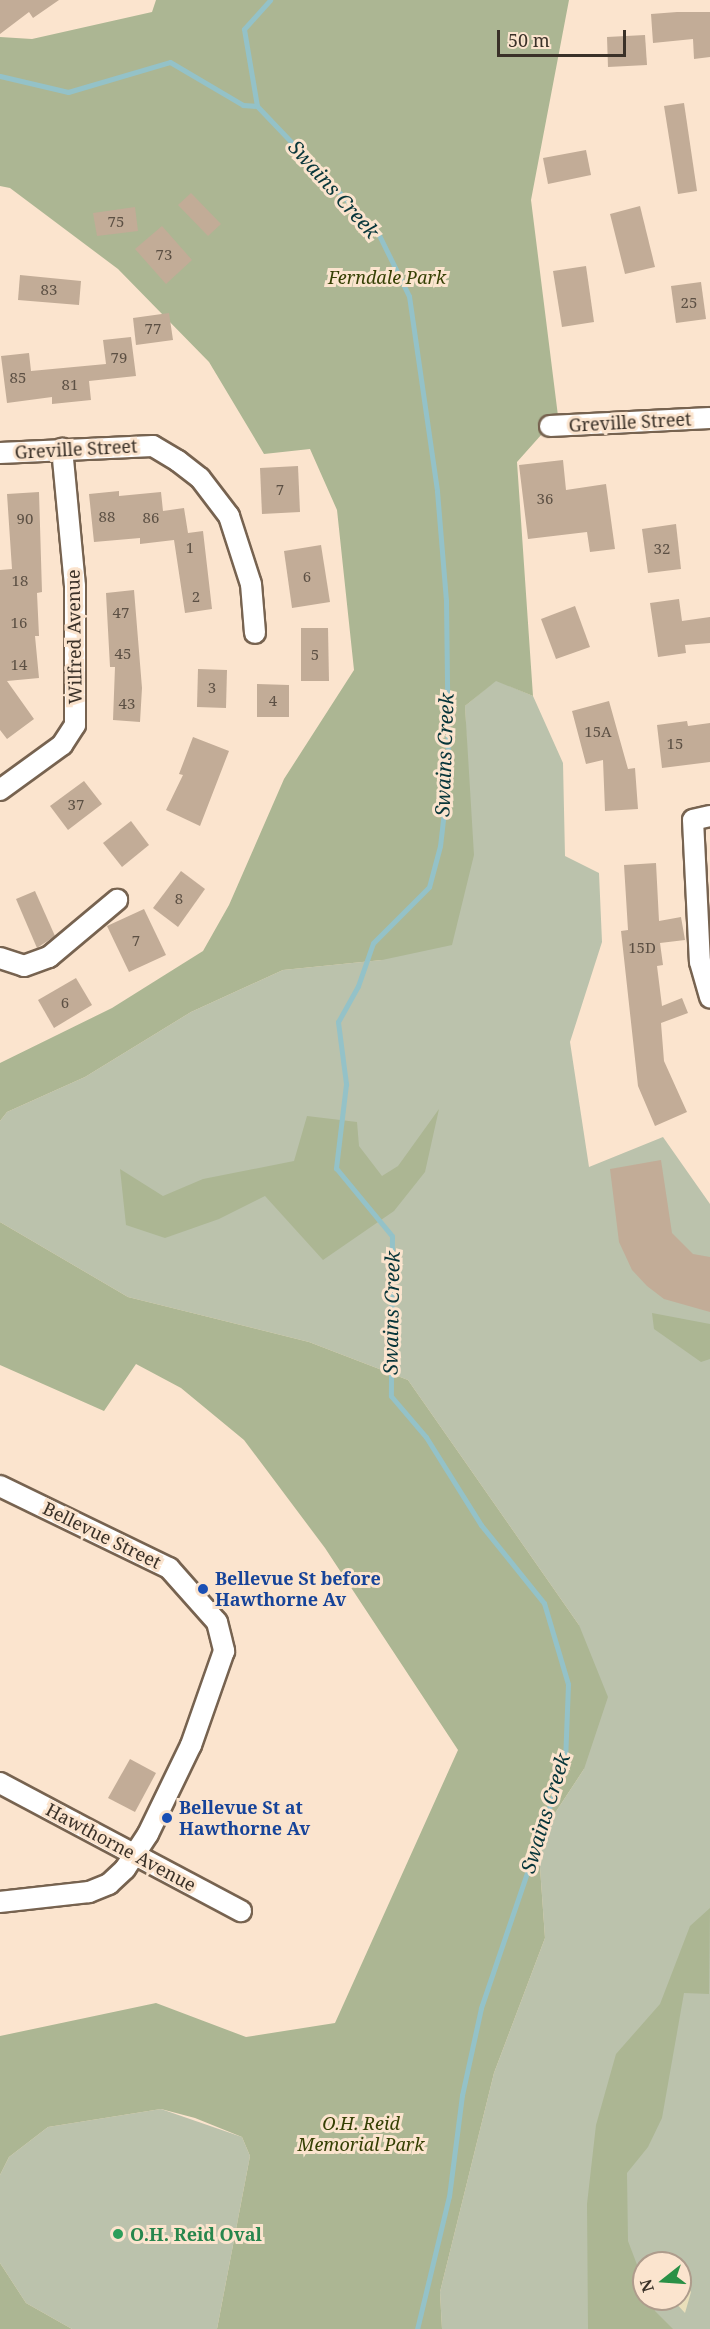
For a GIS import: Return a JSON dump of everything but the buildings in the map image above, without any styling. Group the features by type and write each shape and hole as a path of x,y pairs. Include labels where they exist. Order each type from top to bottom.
{"street":[{"name":"Greville Street","path":"550,426 710,418"},
{"name":"Greville Street","path":"0,453 153,446 200,478 229,516 251,584 255,633"},
{"name":"Wilfred Avenue","path":"0,790 62,745 75,725 75,586 62,449"},
{"path":"710,816 693,820 700,962 710,998"},
{"path":"0,958 24,966 49,957 117,900"},
{"name":"Bellevue Street","path":"0,1486 169,1568 217,1622 221,1633 223,1660 199,1728 136,1856 118,1877 99,1889 0,1902"},
{"name":"Hawthorne Avenue","path":"0,1783 241,1911"}],"green space":[{"name":"Ferndale Park","path":"156,0 569,0 531,200 558,416 517,462 533,696 496,681 465,706 474,855 452,945 382,960 283,970 191,1012 85,1077 7,1112 0,1121 0,1063 112,1008 203,951 229,905 284,779 354,670 337,510 310,449 264,454 209,362 118,269 10,188 0,186 0,37 32,39 152,12"},
{"path":"496,680 533,696 563,763 565,856 599,873 602,942 570,1042 589,1167 663,1137 710,1204 710,2329 442,2329 440,2292 494,2073 545,1938 538,1839 584,1769 579,1625 408,1380 309,1342 128,1297 0,1222 0,1121 7,1112 85,1077 191,1012 283,970 382,960 467,756 465,706"},
{"path":"439,1109 425,1172 394,1211 323,1260 265,1196 219,1219 165,1238 126,1225 120,1169 163,1196 203,1179 294,1161 307,1116 357,1122 359,1146 382,1176 398,1166"},
{"name":"O.H. Reid Memorial Park","path":"0,1222 128,1297 309,1342 408,1380 579,1625 608,1697 584,1769 538,1839 545,1938 494,2073 440,2292 442,2329 217,2329 250,2156 242,2137 195,2118 161,2109 48,2127 9,2157 0,2175 0,2036 156,2003 246,2037 335,2023 458,1750 325,1548 244,1440 181,1388 136,1364 104,1411 0,1365"},
{"path":"652,1313 710,1324 710,1359 701,1362 654,1329"},
{"path":"710,1908 709,1994 684,1993 662,2118 648,2147 627,2173 628,2241 632,2252 632,2311 655,2311 673,2329 588,2329 587,2204 596,2125 616,2054 660,2004 690,1926"},
{"name":"O.H. Reid Oval","path":"161,2109 242,2137 250,2156 217,2329 72,2329 26,2303 0,2263 0,2175 9,2157 48,2127"},
{"path":"0,2263 26,2303 72,2329 0,2329"}],"waterway":[{"path":"257,106 244,29 270,0"},
{"name":"Swains Creek","path":"0,76 68,92 170,62 243,105 257,106 378,233 409,296 437,491 446,600 448,776 440,846 429,887 373,943 358,986 338,1022 346,1084 336,1168 392,1236 391,1396 426,1437 481,1525 544,1603 568,1684 565,1761 481,2008 462,2095 449,2196 417,2329"}],"place":[{"name":"Bellevue St before Hawthorne Av","path":"203,1589"},
{"name":"Bellevue St at Hawthorne Av","path":"167,1818"},
{"name":"O.H. Reid Oval","path":"118,2234"}]}
